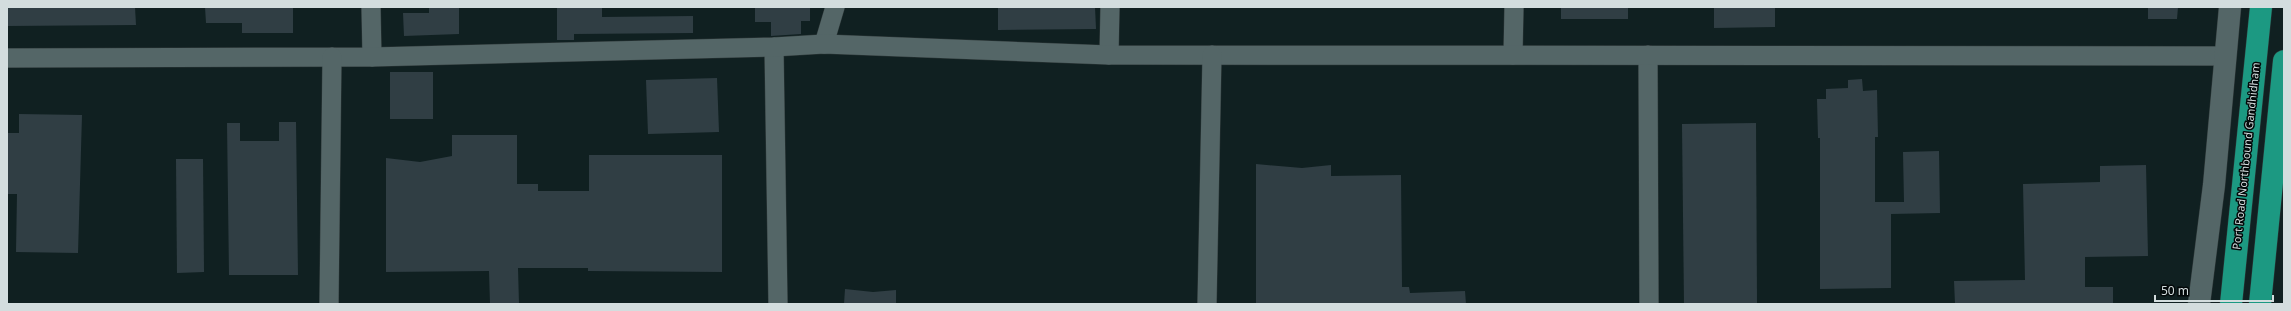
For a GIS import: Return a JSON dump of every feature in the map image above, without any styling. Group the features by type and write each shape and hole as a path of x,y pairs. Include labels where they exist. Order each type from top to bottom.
{"highway":[{"name":"Port Road Northbound Gandhidham","path":"2231,304 2261,7"},
{"path":"2260,304 2284,61"}],"street":[{"path":"371,7 372,57"},
{"path":"824,44 835,7"},
{"path":"1109,55 1110,7"},
{"path":"1513,55 1514,7"},
{"path":"2199,304 2214,185 2230,7"},
{"path":"7,58 332,58 774,47 824,44 1109,55 2226,56"},
{"path":"774,47 778,304"},
{"path":"1207,304 1212,55"},
{"path":"1648,55 1649,304"},
{"path":"329,304 332,58"}],"building":[{"path":"7,7 135,7 136,25 7,26"},
{"path":"205,7 293,7 293,33 242,33 242,23 206,23"},
{"path":"429,7 459,7 459,34 404,36 403,13 429,13"},
{"path":"557,7 602,7 602,17 693,16 693,33 574,34 574,40 557,40"},
{"path":"755,7 810,7 810,21 801,21 801,34 771,36 771,22 755,22"},
{"path":"998,7 1095,7 1096,29 998,30"},
{"path":"1561,7 1628,7 1628,19 1561,19"},
{"path":"1714,7 1775,7 1775,27 1714,28"},
{"path":"2148,7 2178,7 2177,19 2148,19"},
{"path":"390,72 433,72 433,119 390,119"},
{"path":"717,78 719,132 648,134 646,80"},
{"path":"1862,79 1863,91 1877,90 1878,137 1875,137 1875,202 1904,202 1903,152 1939,151 1940,213 1891,214 1891,288 1820,289 1820,138 1818,138 1817,99 1826,99 1826,89 1848,88 1848,80"},
{"path":"19,114 82,115 78,253 16,252 17,194 7,194 7,133 19,133"},
{"path":"279,122 296,122 298,275 229,275 227,123 240,123 240,141 279,141"},
{"path":"1756,123 1757,304 1684,304 1682,124"},
{"path":"452,135 517,135 517,184 538,184 538,191 589,191 589,155 722,155 722,272 588,271 588,268 518,268 519,304 490,304 489,271 386,272 386,158 420,162 452,156"},
{"path":"176,159 203,159 204,272 177,273"},
{"path":"1256,164 1302,168 1331,165 1331,176 1401,175 1402,287 1409,287 1410,293 1465,291 1466,304 1256,304"},
{"path":"2146,165 2148,256 2085,257 2085,287 2113,287 2113,304 1955,304 1954,281 2025,280 2023,184 2100,182 2100,166"},
{"path":"845,289 873,292 896,290 896,304 844,304"}]}
